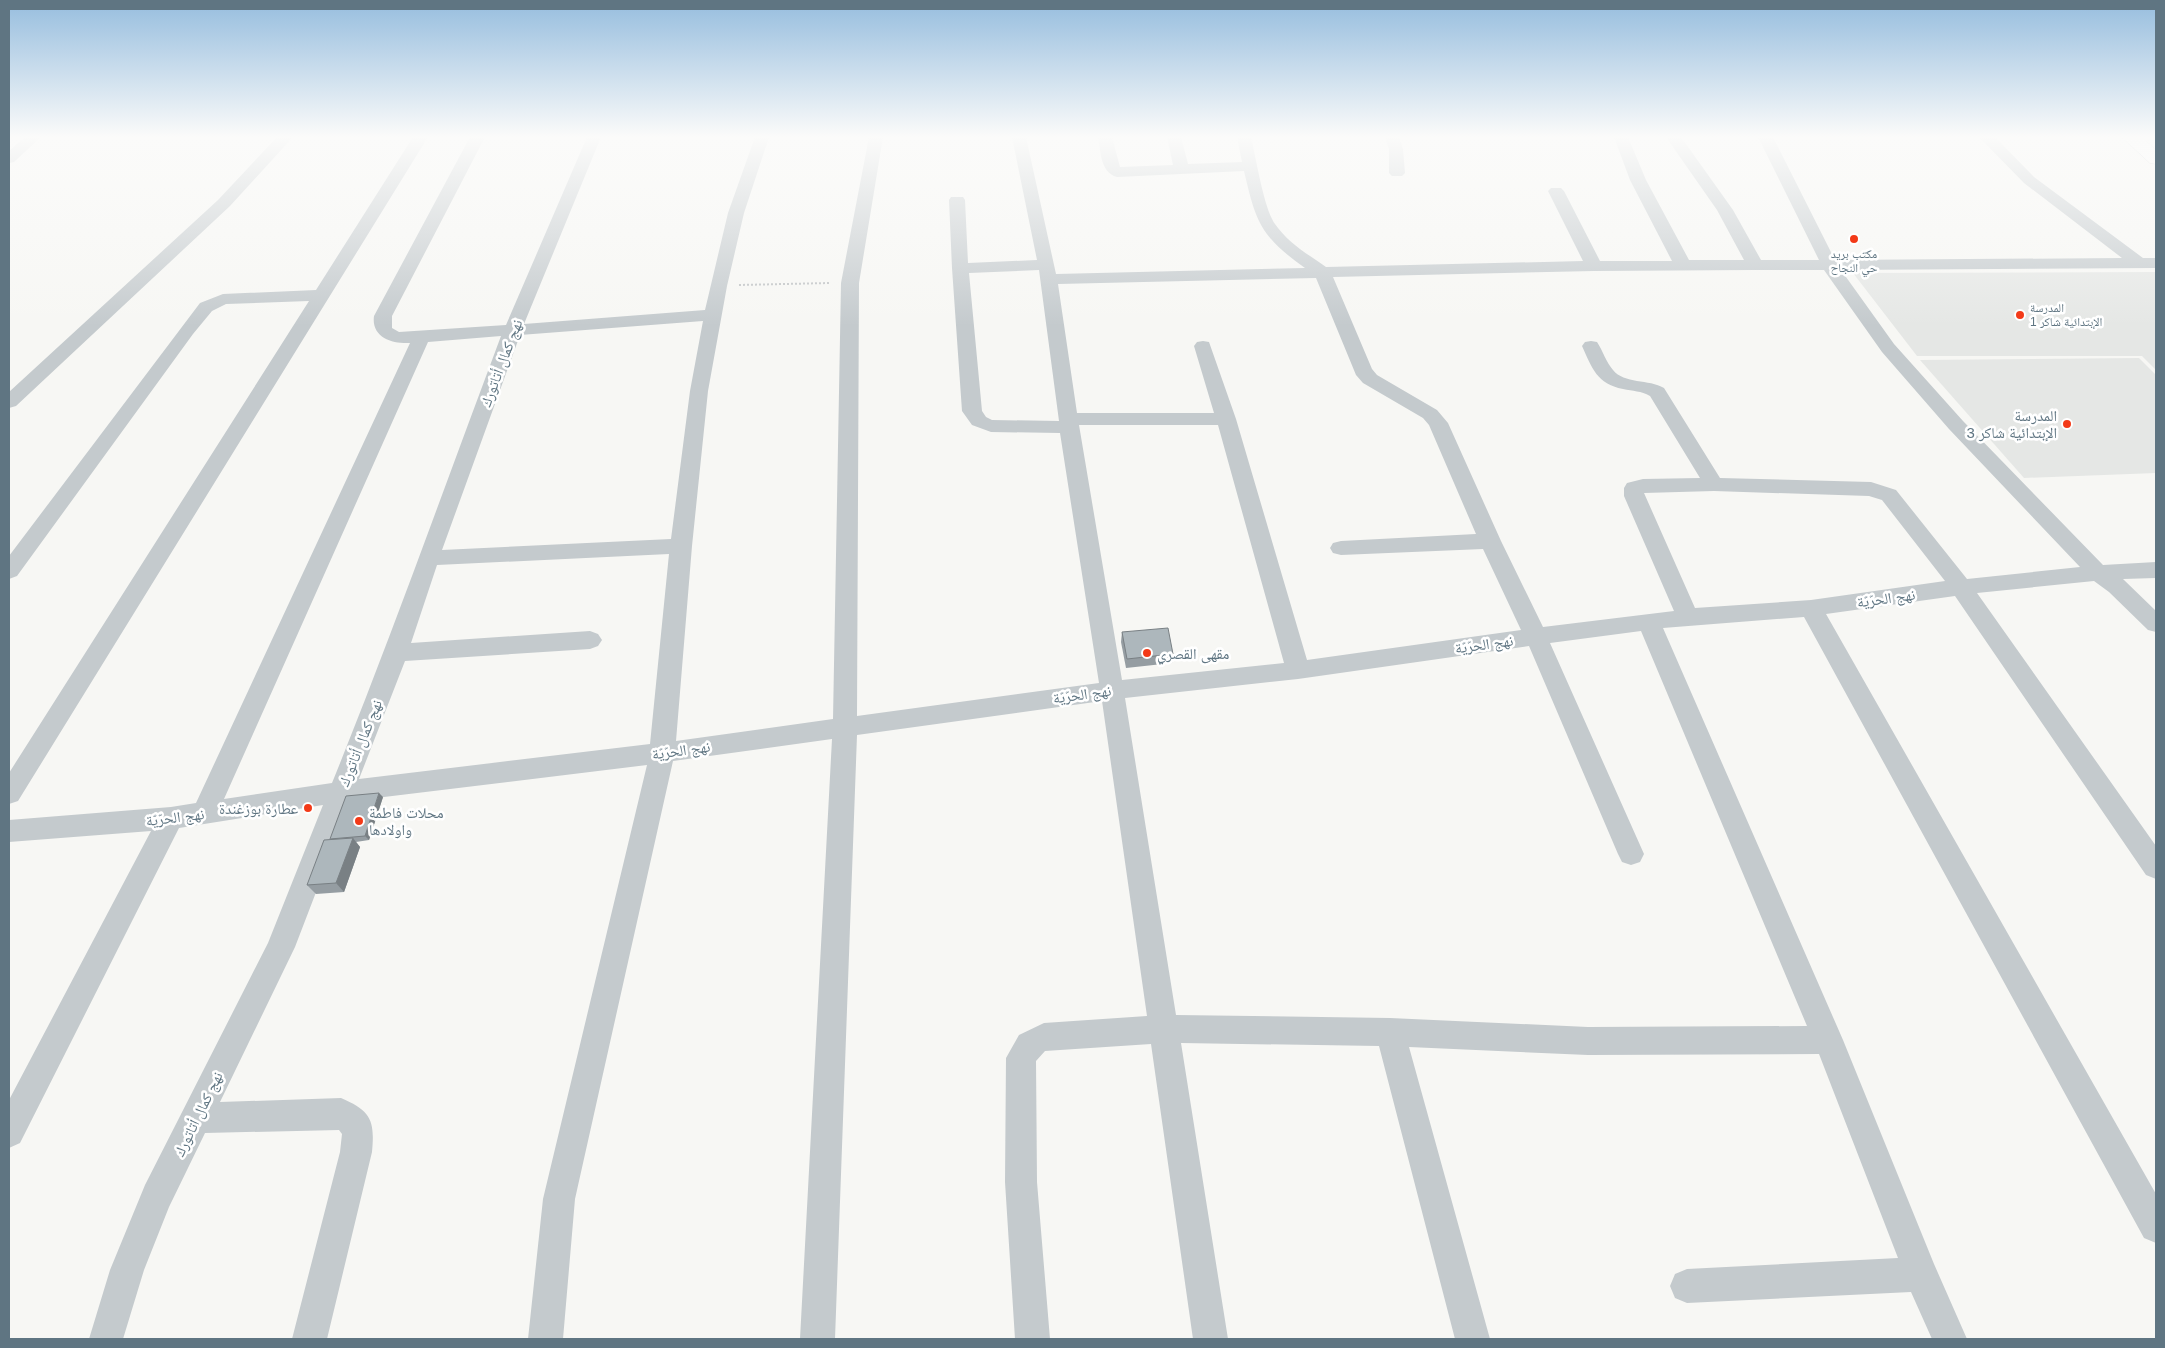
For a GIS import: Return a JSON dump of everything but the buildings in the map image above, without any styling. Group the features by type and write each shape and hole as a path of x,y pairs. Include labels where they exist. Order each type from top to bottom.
{"street":[{"path":"10,398 227,200"},
{"path":"9,794 382,200"},
{"path":"445,200 383,316 383,330 393,337 404,338 713,315"},
{"name":"نهج كمال أتاتورك","path":"106,1339 127,1270 157,1197 281,947 396,653 428,558 513,329 568,200"},
{"path":"546,1339 559,1198 662,753 694,425 718,286 741,200"},
{"path":"818,1339 845,726 850,283 865,200"},
{"path":"958,200 960,268 972,411 975,419 982,424 991,426 1226,419"},
{"path":"1032,200 1047,272 1211,1339"},
{"path":"1258,200 1268,226 1292,250 1322,272 1363,371 1370,379 1425,411 1438,423 1490,541 1536,636 1631,854"},
{"path":"1561,200 1594,266"},
{"path":"1649,200 1683,265"},
{"path":"1718,200 1756,266"},
{"path":"1796,200 1830,266 1888,348 1956,425 2098,573 2117,586 2156,624"},
{"path":"2055,200 2138,263"},
{"path":"960,268 1047,272 1322,272 1683,265 1830,266 2156,263"},
{"path":"9,571 206,307 216,301 234,298 322,295"},
{"path":"204,814 422,336"},
{"path":"1203,346 1226,419 1298,670"},
{"path":"1591,346 1610,377 1619,381 1648,386 1657,392 1714,484"},
{"path":"1688,617 1633,491 1637,487 1714,484 1832,487 1879,491 1889,495 1961,587 2156,867"},
{"path":"1341,548 1490,541"},
{"path":"428,558 681,546"},
{"name":"نهج الحرّيّة","path":"9,831 204,814 341,792 662,753 1112,690 1298,670 1536,636 1688,617 1811,608 1961,587 2098,573 2156,570"},
{"path":"1811,608 2156,1226"},
{"path":"1649,623 1828,1040 1921,1274 1950,1339"},
{"path":"396,653 590,640"},
{"path":"9,1132 171,818"},
{"path":"1032,1339 1022,1182 1021,1058 1028,1045 1035,1040 1044,1037 1164,1029 1390,1032 1588,1041 1828,1040"},
{"path":"1390,1032 1472,1339"},
{"path":"196,1118 341,1114 356,1123 358,1133 356,1152 310,1339"},
{"path":"1686,1286 1921,1274"}],"path":[{"path":"718,286 850,283"}],"shaded area":[{"name":"المدرسة الإبتدائية شاكر 1","path":"2156,272 2156,370 2142,356 1917,356 1853,273"},
{"name":"المدرسة الإبتدائية شاكر 3","path":"2139,358 2156,375 2156,473 2024,478 1920,360"}],"place":[{"name":"مكتب بريد حي النجاح","path":"1854,239"},
{"name":"المدرسة الإبتدائية شاكر 1","path":"2020,315"},
{"name":"المدرسة الإبتدائية شاكر 3","path":"2067,424"},
{"name":"مقهى القصري","path":"1147,653"},
{"name":"عطارة بوزغندة","path":"308,808"},
{"name":"محلات فاطمة واولادها","path":"359,821"}]}
